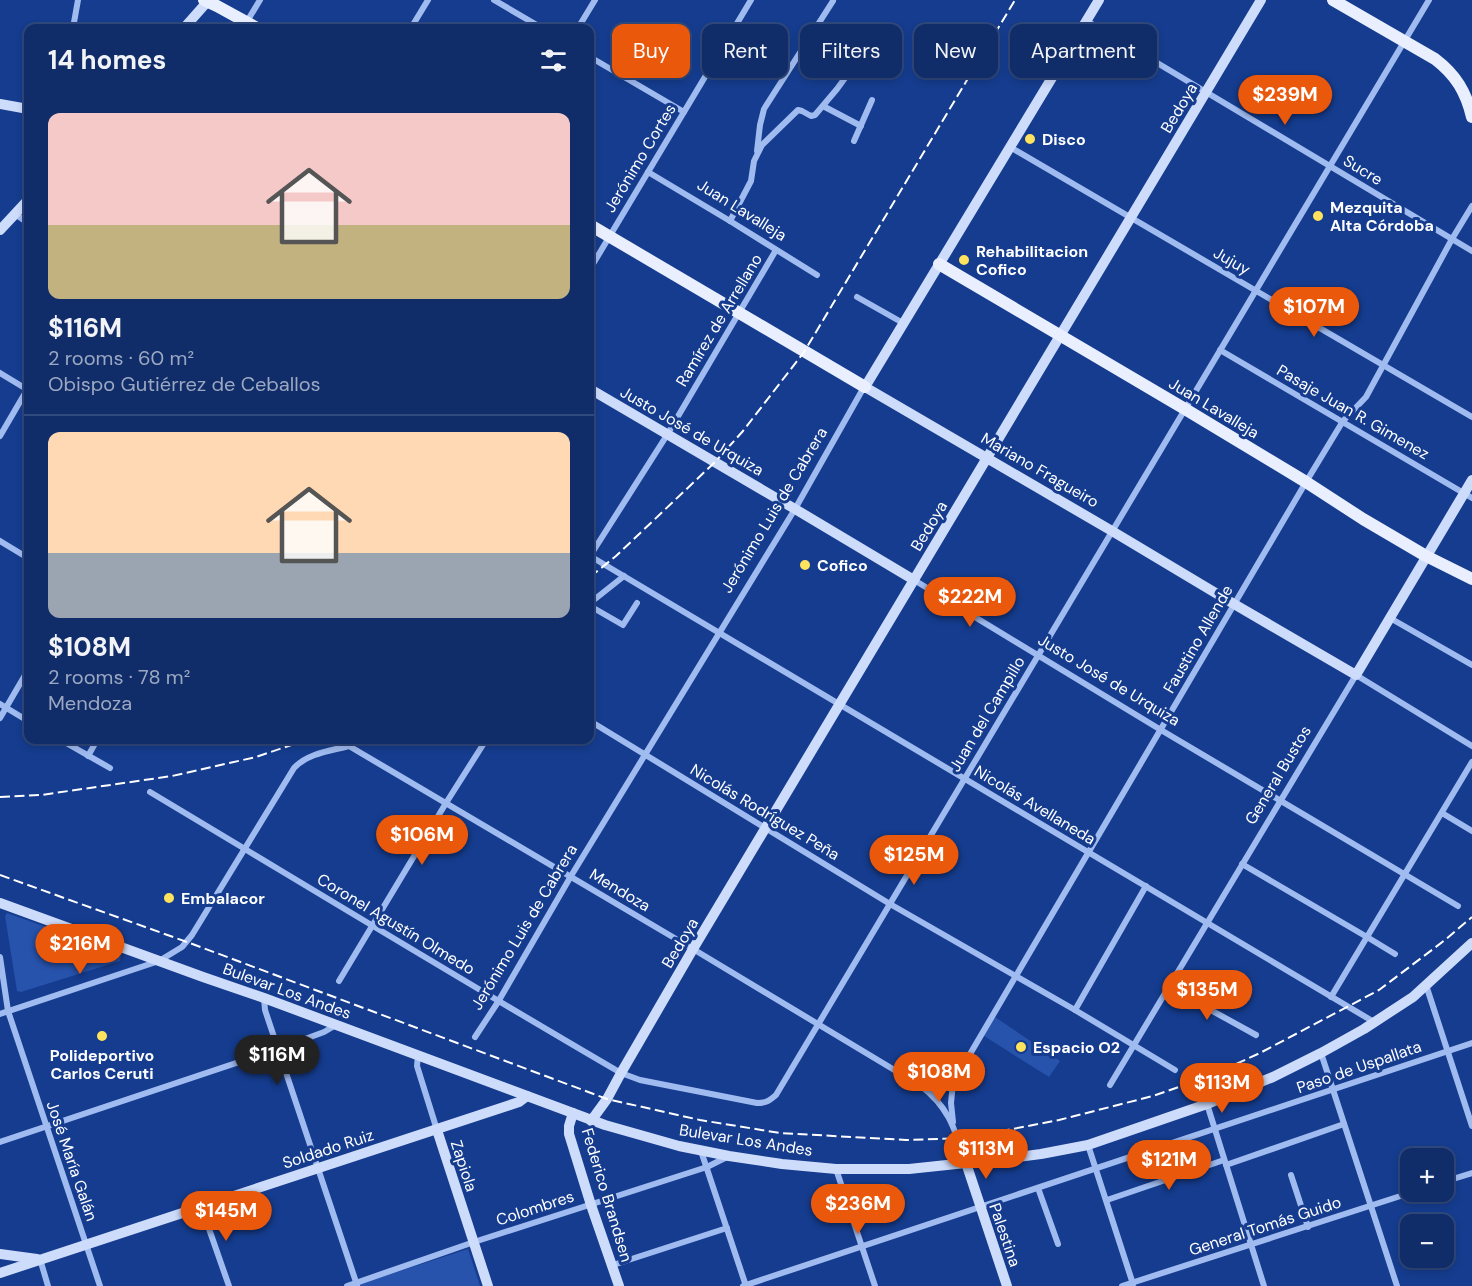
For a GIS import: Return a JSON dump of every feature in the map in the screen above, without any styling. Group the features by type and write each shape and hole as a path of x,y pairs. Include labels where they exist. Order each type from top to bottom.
{"main road":[{"path":"187,24 207,0 245,24"},
{"name":"Jerónimo Luis de Cabrera","path":"865,387 1099,0"},
{"name":"Bedoya","path":"591,1121 608,1099 693,949 1262,0"},
{"path":"1333,0 1435,59 1449,70 1460,85 1472,117"},
{"path":"0,104 24,108"},
{"path":"0,230 24,204"},
{"name":"Mariano Fragueiro","path":"594,228 1356,675"},
{"name":"Juan Lavalleja","path":"939,264 1185,409 1363,519 1426,556 1472,579"},
{"name":"Justo José de Urquiza","path":"594,391 914,580"},
{"name":"General Bustos","path":"1356,675 1426,556 1468,496 1472,480"},
{"name":"Bulevar Los Andes","path":"0,903 264,998 591,1121 679,1146 729,1156 836,1169 909,1169 1041,1154 1088,1145 1207,1104 1273,1077 1375,1023 1413,997 1472,943"},
{"name":"Soldado Ruiz","path":"0,1273 436,1130 519,1102 527,1096"},
{"name":"Bedoya","path":"605,1125 608,1099"},
{"name":"Federico Brandsen","path":"573,1113 569,1134 619,1286"},
{"name":"Zapiola","path":"436,1130 488,1286"},
{"name":"Palestina","path":"966,1163 1007,1286"},
{"path":"0,1254 40,1259"}],"street":[{"path":"74,24 78,0"},
{"path":"249,24 260,0"},
{"path":"413,24 428,0"},
{"path":"494,0 535,24"},
{"path":"580,24 595,0"},
{"name":"Jerónimo Cortes","path":"594,261 751,0"},
{"name":"Juan del Campillo","path":"770,1101 776,1095 1429,0"},
{"path":"730,221 751,181 759,125 764,109 833,1"},
{"name":"Sucre","path":"1087,21 1472,250"},
{"path":"594,59 684,112"},
{"path":"756,154 762,145 798,110 811,116 815,115 845,78"},
{"path":"854,141 872,100"},
{"path":"823,106 861,126"},
{"name":"Jujuy","path":"1010,147 1472,417"},
{"name":"Juan Lavalleja","path":"648,172 817,275"},
{"name":"Faustino Allende","path":"953,1126 951,1103 953,1083 1306,482 1343,421 1366,398 1472,206"},
{"path":"15,214 24,220"},
{"name":"Ramírez de Arrellano","path":"594,550 667,435 776,250"},
{"path":"857,297 903,323"},
{"name":"Pasaje Juan R. Gimenez","path":"1220,351 1468,496"},
{"path":"0,373 24,387"},
{"name":"Jerónimo Luis de Cabrera","path":"476,1037 718,632 795,509 865,387"},
{"path":"0,436 24,396"},
{"path":"0,541 24,556"},
{"name":"Nicolás Avellaneda","path":"594,558 1375,1023"},
{"path":"594,602 624,576"},
{"name":"Justo José de Urquiza","path":"914,580 1458,906"},
{"path":"594,607 623,625 637,603"},
{"path":"1390,618 1472,665"},
{"name":"Mariano Fragueiro","path":"1356,675 1472,746"},
{"name":"General Bustos","path":"1110,1085 1356,675"},
{"path":"0,718 3,706 24,676"},
{"path":"3,706 24,719"},
{"name":"Nicolás Rodríguez Peña","path":"594,723 890,904 1175,1070"},
{"path":"68,744 110,768"},
{"path":"88,756 95,744"},
{"name":"Mendoza","path":"244,848 300,761 345,744"},
{"name":"Mendoza","path":"350,744 921,1086 934,1096 953,1126"},
{"path":"339,981 483,744"},
{"path":"1331,997 1472,762"},
{"name":"Coronel Agustín Olmedo","path":"150,792 498,1002 621,1073 640,1080 757,1102 770,1101"},
{"path":"1442,813 1472,831"},
{"path":"0,1014 159,961 172,954 187,942 244,848"},
{"path":"1242,864 1395,954"},
{"path":"1075,1010 1146,886"},
{"name":"José María Galán","path":"0,957 8,1011 100,1286"},
{"path":"1426,985 1447,1051 1470,1111 1472,1126"},
{"path":"1169,987 1256,1035"},
{"path":"264,998 265,1010 356,1285"},
{"path":"0,1142 278,1049 337,1025"},
{"name":"Paso de Uspallata","path":"745,1286 1472,1044"},
{"path":"1321,1053 1396,1286"},
{"name":"Zapiola","path":"418,1055 417,1066 436,1130"},
{"path":"921,1086 938,1091 953,1083"},
{"path":"1207,1104 1264,1286"},
{"path":"1107,1200 1344,1124"},
{"name":"Palestina","path":"953,1126 966,1163"},
{"path":"1088,1145 1133,1284"},
{"path":"701,1150 745,1286"},
{"name":"Colombres","path":"347,1286 356,1285 474,1242 707,1167 729,1156"},
{"path":"836,1169 875,1286"},
{"path":"1454,1179 1472,1173"},
{"path":"1291,1175 1308,1227"},
{"path":"1038,1188 1058,1244"},
{"name":"General Tomás Guido","path":"1122,1286 1400,1196"},
{"path":"201,1206 229,1286"},
{"path":"613,1266 727,1228"},
{"path":"40,1259 48,1286"}],"shaded area":[{"path":"7,913 118,953 121,955 120,961 21,992 17,991 5,916"},
{"name":"Espacio O2","path":"992,1015 1060,1061 1049,1077 981,1034"},
{"path":"468,1249 480,1286 360,1286 360,1284"}],"railway":[{"path":"594,574 616,556 715,462 743,431 804,352 1015,0"},
{"path":"0,797 41,795 172,776 256,757 294,744"},
{"path":"0,875 187,942 607,1099 700,1120 780,1133 906,1140 966,1138 1059,1120 1153,1096 1210,1076 1260,1053 1379,990 1472,917"}],"place":[{"name":"Disco","path":"1030,139"},
{"name":"Mezquita Alta Córdoba","path":"1318,216"},
{"name":"Rehabilitacion Cofico","path":"964,260"},
{"name":"Cofico","path":"805,565"},
{"name":"Embalacor","path":"169,898"},
{"name":"Polideportivo Carlos Ceruti","path":"102,1036"},
{"name":"Espacio O2","path":"1021,1047"}]}
